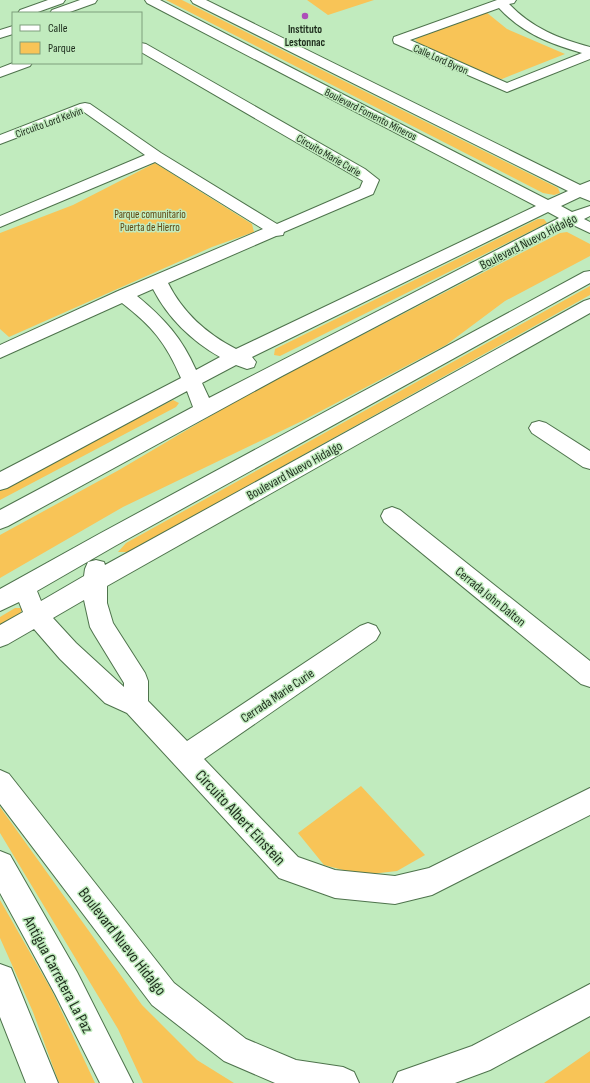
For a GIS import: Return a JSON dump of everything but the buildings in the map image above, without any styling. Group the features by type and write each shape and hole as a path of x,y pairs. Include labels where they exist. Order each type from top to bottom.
{"street":[{"path":"27,12 59,0"},
{"path":"59,12 90,0"},
{"name":"Boulevard Fomento Mineros","path":"151,0 590,228"},
{"name":"Boulevard Fomento Mineros","path":"197,0 587,191"},
{"path":"506,2 514,17 534,31 561,43 590,52"},
{"name":"Calle Lord Byron","path":"506,2 400,40 507,88 590,52"},
{"path":"0,22 12,17"},
{"path":"0,34 12,30"},
{"name":"Circuito Marie Curie","path":"2,349 367,191 371,180 360,172 142,48"},
{"path":"0,73 22,64"},
{"name":"Circuito Lord Kelvin","path":"0,140 85,107 156,156 277,230"},
{"path":"0,222 156,156"},
{"name":"Boulevard Nuevo Hidalgo","path":"0,482 236,357 549,207 587,191"},
{"name":"Boulevard Nuevo Hidalgo","path":"0,520 275,371 571,218 590,211"},
{"path":"1,601 107,540 590,276"},
{"path":"158,282 164,295 185,322 221,349 236,357 275,371"},
{"path":"124,296 143,310 160,326 179,354 204,409"},
{"name":"Boulevard Nuevo Hidalgo","path":"0,637 96,581 590,305"},
{"path":"539,428 590,461"},
{"name":"Cerrada John Dalton","path":"392,516 590,676"},
{"path":"107,540 97,557 95,603 102,627 136,681 136,705"},
{"name":"Circuito Albert Einstein","path":"24,588 36,615 68,651 114,695 136,705 289,868 335,884 395,890 432,881 590,801"},
{"name":"Cerrada Marie Curie","path":"185,757 368,633"},
{"name":"Boulevard Nuevo Hidalgo","path":"0,783 163,994 235,1050 296,1076 343,1083"},
{"name":"Antigua Carretera La Paz","path":"0,865 66,983 116,1083"},
{"path":"0,979 42,1083"},
{"path":"409,1083 479,1059 590,999"},
{"path":"454,1083 479,1059"}],"green space":[{"path":"166,0 182,0 558,188 560,193 554,195 543,193"},
{"path":"307,0 374,0 328,15"},
{"path":"486,12 507,29 565,54 502,79 494,78 424,47 415,40 419,37"},
{"name":"Parque comunitario Puerta de Hierro","path":"155,163 252,224 254,232 212,247 9,337 0,329 0,233 73,205"},
{"path":"538,219 544,219 547,223 280,356 274,355 275,349"},
{"path":"567,232 590,244 590,256 505,301 446,345 302,421 123,507 0,578 0,535 119,470 246,395 560,233"},
{"path":"590,286 590,295 129,552 118,552 126,543"},
{"path":"173,400 179,403 176,407 0,500 0,490"},
{"path":"15,608 23,608 20,614 0,626 0,617"},
{"path":"361,786 425,855 397,871 362,875 324,865 298,833"},
{"path":"0,807 142,1005 197,1060 234,1083 143,1083 118,1029 0,833"},
{"path":"0,900 52,991 95,1083 59,1083 33,1012 0,938"},
{"path":"590,1051 590,1083 544,1083"}],"place":[{"name":"Instituto Lestonnac","path":"305,16"}]}
